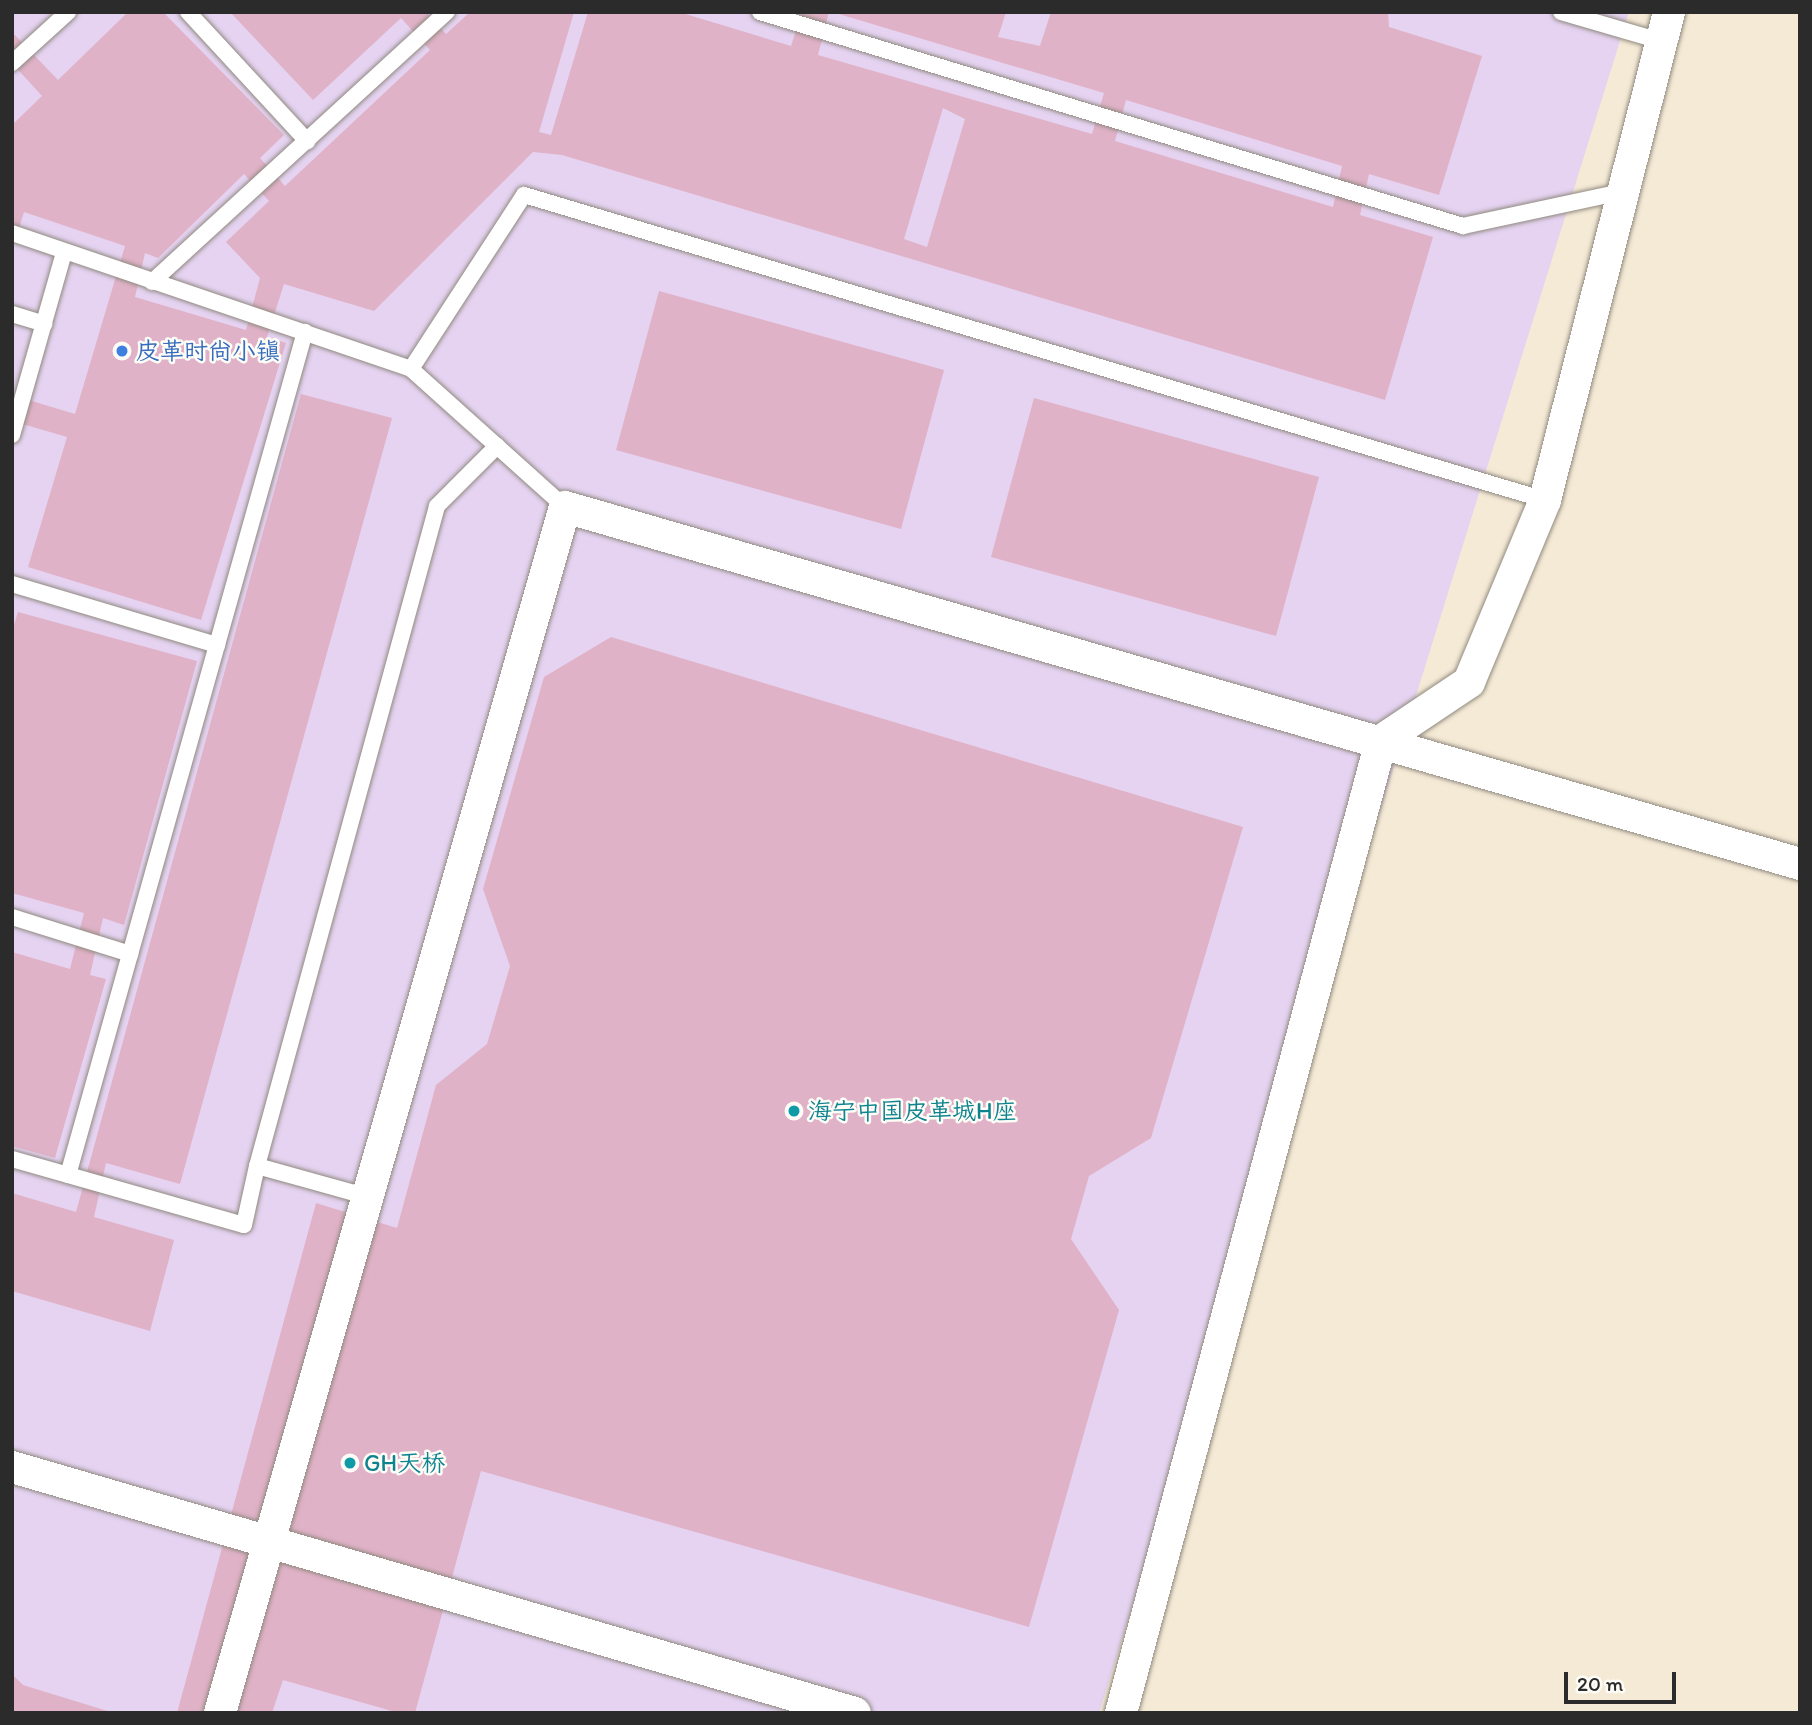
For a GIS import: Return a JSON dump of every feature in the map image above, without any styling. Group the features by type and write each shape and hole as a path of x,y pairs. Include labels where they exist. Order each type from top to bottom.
{"street":[{"path":"1121,1713 1381,741 1469,682 1545,500 1665,27"},
{"path":"220,1713 271,1544 565,507 1800,864"},
{"path":"12,1467 855,1713"}],"lane":[{"path":"12,63 68,12"},
{"path":"188,12 307,141"},
{"path":"152,282 447,12"},
{"path":"760,12 1463,226 1622,192"},
{"path":"1560,12 1665,27"},
{"path":"411,369 524,195 1545,500"},
{"path":"12,233 411,369 565,507"},
{"path":"12,436 64,252"},
{"path":"12,314 44,324"},
{"path":"68,1175 305,332"},
{"path":"12,1159 244,1226 257,1166 437,506 497,446"},
{"path":"12,584 217,645"},
{"path":"12,916 130,954"},
{"path":"257,1166 369,1197"}],"shaded area":[{"path":"12,12 1629,12 1099,1713 12,1713"}],"building":[{"path":"128,12 163,12 284,135 260,158 285,186 430,50 401,18 313,100 230,12 426,12 446,34 470,12 574,12 539,132 551,135 588,12 679,12 791,46 802,12 829,12 818,55 1092,134 1104,93 832,12 1006,12 998,37 1040,46 1051,12 1388,12 1389,27 1482,56 1439,195 1369,174 1360,215 1433,237 1385,400 562,155 533,152 374,311 284,284 267,337 286,343 201,620 28,567 67,437 12,421 12,395 75,414 125,246 24,212 12,250 12,125 42,96 12,63 12,32 58,80","holes":["1126,100 1342,166 1333,207 1115,141","943,108 965,119 927,247 904,239","244,174 269,201 226,242 260,278 246,330 135,297 145,253 158,258"]},
{"path":"659,291 944,370 901,529 616,450"},
{"path":"301,394 392,418 180,1184 106,1163 94,1217 174,1240 150,1331 12,1291 12,1193 76,1212"},
{"path":"1034,398 1319,477 1276,636 991,557"},
{"path":"18,612 197,661 124,925 103,918 90,975 106,979 55,1158 12,1146 12,952 70,969 84,913 12,893 12,631"},
{"name":"海宁中国皮革城H座","path":"611,637 1243,827 1151,1138 1089,1176 1071,1239 1119,1310 1029,1627 481,1471 415,1713 399,1713 283,1680 272,1713 177,1713 316,1203 397,1228 436,1085 487,1044 510,966 483,889 544,677"},
{"path":"12,1674 23,1685 114,1713 12,1713"}],"place":[{"name":"皮革时尚小镇","path":"122,351"},
{"name":"海宁中国皮革城H座","path":"794,1111"},
{"name":"GH天桥","path":"350,1463"}]}
